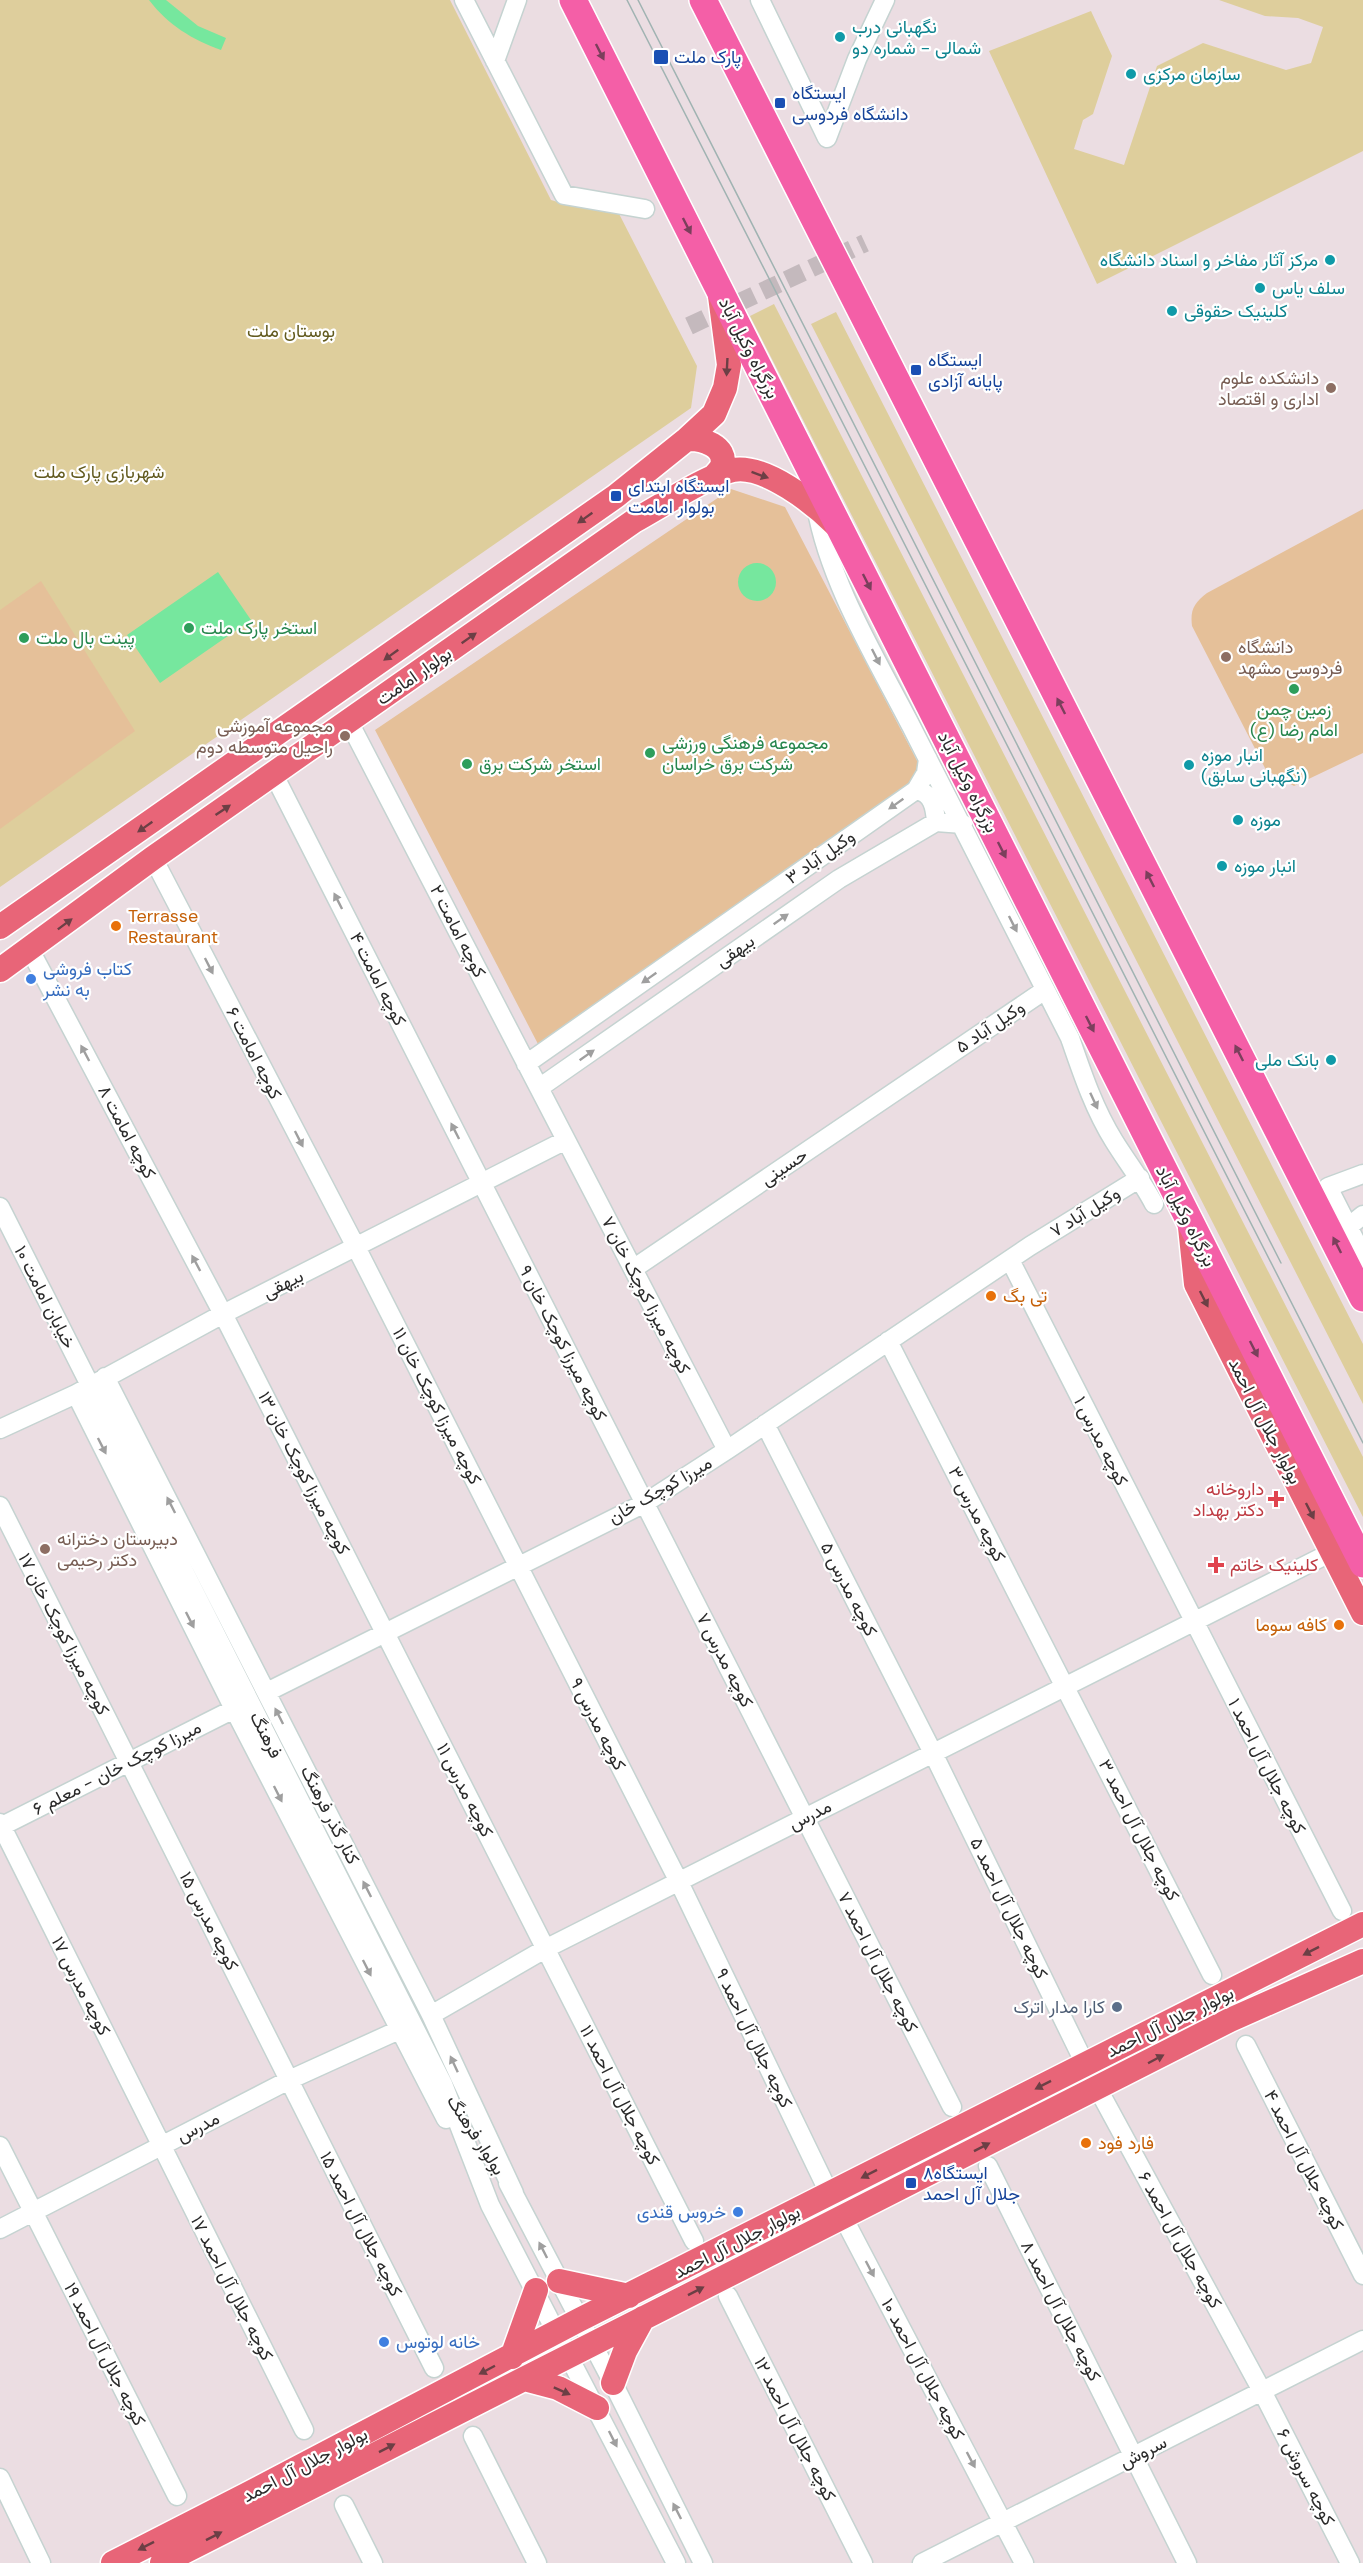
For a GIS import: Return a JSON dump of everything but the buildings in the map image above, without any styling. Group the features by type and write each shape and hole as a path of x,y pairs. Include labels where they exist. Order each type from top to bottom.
{"highway":[{"name":"بزرگراه وکیل آباد","path":"573,0 1363,1564"},
{"path":"703,0 1363,1298"}],"main road":[{"name":"بولوار امامت","path":"0,927 616,496 687,439 714,414 725,388 729,365 718,288"},
{"path":"687,439 708,442 718,450 722,457 722,467 713,478"},
{"name":"بولوار امامت","path":"0,970 153,858 634,521 713,478 734,470 757,473 790,489 816,506 841,530"},
{"name":"بولوار جلال آل احمد","path":"1189,1222 1196,1284 1363,1613"},
{"name":"بولوار جلال آل احمد","path":"162,2563 251,2505 557,2331 1363,1924"},
{"name":"بولوار جلال آل احمد","path":"113,2563 251,2505 524,2379 1230,2020 1363,1961"},
{"path":"898,2159 911,2183"},
{"path":"559,2281 628,2296"},
{"path":"512,2357 536,2290"},
{"path":"613,2383 625,2351 644,2318"},
{"path":"524,2379 558,2388 597,2409"}],"street":[{"path":"464,0 564,195 645,209"},
{"path":"495,61 516,0"},
{"path":"760,0 827,138 857,59 885,0"},
{"path":"816,506 831,563 865,636 963,824 1070,1038 1082,1074 1108,1130 1140,1178 1154,1204"},
{"name":"کوچه امامت ۲","path":"349,722 566,1140"},
{"path":"928,759 926,773 916,790 931,798 936,822 963,824"},
{"name":"کوچه امامت ۴","path":"274,775 482,1183"},
{"name":"۳ وکیل آباد","path":"697,945 916,790"},
{"name":"بیهقی","path":"539,1088 839,879 936,822"},
{"name":"کوچه امامت ۶","path":"153,858 356,1247"},
{"path":"697,945 711,968"},
{"name":"بیهقی","path":"526,1064 697,945"},
{"name":"کوچه امامت ۸","path":"30,950 223,1314"},
{"name":"وکیل آباد ۵","path":"935,1065 1045,990"},
{"name":"حسینی","path":"633,1269 935,1065"},
{"name":"بیهقی","path":"0,1429 91,1386 223,1314 566,1140"},
{"name":"کوچه میرزا کوچک خان ۷","path":"566,1140 727,1450"},
{"path":"1363,1174 1328,1187 1363,1256"},
{"name":"۷ وکیل آباد","path":"1030,1246 1140,1178"},
{"name":"کوچه میرزا کوچک خان ۹","path":"482,1183 645,1503"},
{"name":"خیابان امامت ۱۰","path":"0,1207 91,1386"},
{"path":"1348,1227 1363,1215"},
{"name":"میرزا کوچک خان","path":"267,1692 645,1503 1030,1246"},
{"name":"کوچه میرزا کوچک خان ۱۱","path":"356,1247 518,1566"},
{"name":"کوچه مدرس ۱","path":"1010,1260 1193,1622"},
{"name":"کوچه میرزا کوچک خان ۱۳","path":"223,1314 385,1632"},
{"name":"کوچه مدرس ۳","path":"888,1341 1065,1686"},
{"name":"کنار گذر فرهنگ","path":"91,1386 267,1692 431,2015 514,2193"},
{"name":"کنار گذر فرهنگ","path":"91,1386 234,1709 490,2205"},
{"name":"فرهنگ","path":"91,1386 443,2084"},
{"name":"کوچه مدرس ۵","path":"765,1424 933,1753"},
{"name":"کوچه مدرس ۷","path":"645,1503 805,1818"},
{"name":"کوچه میرزا کوچک خان ۱۷","path":"0,1506 129,1762"},
{"name":"مدرس","path":"431,2015 545,1949 1322,1557 1332,1554"},
{"name":"کوچه مدرس ۹","path":"518,1566 679,1881"},
{"name":"کوچه جلال آل احمد ۱","path":"1193,1622 1342,1911"},
{"name":"کوچه مدرس ۱۱","path":"385,1632 545,1949"},
{"name":"کوچه جلال آل احمد ۳","path":"1065,1686 1212,1975"},
{"name":"میرزا کوچک خان - معلم ۶","path":"1,1826 234,1709"},
{"name":"کوچه جلال آل احمد ۵","path":"933,1753 1085,2064"},
{"name":"کوچه مدرس ۱۵","path":"129,1762 289,2080"},
{"name":"کوچه جلال آل احمد ۷","path":"805,1818 952,2107"},
{"name":"کوچه مدرس ۱۷","path":"1,1826 161,2146"},
{"name":"کوچه جلال آل احمد ۹","path":"679,1881 830,2195"},
{"name":"کوچه جلال آل احمد ۱۱","path":"545,1949 694,2241"},
{"name":"مدرس","path":"0,2229 289,2080 399,2030"},
{"name":"کوچه جلال آل احمد ۴","path":"1246,2045 1363,2275"},
{"name":"کوچه جلال آل احمد ۱۵","path":"289,2080 434,2368"},
{"name":"بولوار فرهنگ","path":"443,2084 514,2193 703,2563"},
{"name":"بولوار فرهنگ","path":"443,2084 490,2205 676,2563"},
{"name":"کوچه جلال آل احمد ۶","path":"1098,2089 1262,2391"},
{"name":"کوچه جلال آل احمد ۱۹","path":"0,2146 177,2496"},
{"name":"کوچه جلال آل احمد ۱۷","path":"161,2146 304,2430"},
{"name":"کوچه جلال آل احمد ۸","path":"988,2166 1187,2563"},
{"name":"کوچه جلال آل احمد ۱۰","path":"843,2217 1024,2563"},
{"name":"کوچه جلال آل احمد ۱۲","path":"728,2296 863,2563"},
{"name":"سروش","path":"922,2563 1363,2340"},
{"name":"کوچه سروش ۶","path":"1262,2391 1350,2563"},
{"path":"473,2436 537,2563"},
{"path":"0,2478 41,2563"},
{"path":"344,2505 374,2563"}],"green space":[{"name":"بوستان ملت","path":"0,0 450,0 551,200 568,205 614,204 697,366 691,408 0,887"},
{"path":"1219,0 1363,0 1363,151 1097,284 989,51 1091,11 1112,56 1093,114 1083,120 1074,149 1124,165 1157,66 1203,43 1286,70 1311,63 1323,27 1298,18 1265,16"},
{"path":"774,304 1363,1457 1363,1517 750,316"},
{"path":"836,312 1363,1344 1363,1404 811,324"}],"shaded area":[{"path":"149,0 166,0 198,26 226,38 221,50 182,31 164,17"},
{"name":"مجموعه فرهنگی ورزشی شرکت برق خراسان","path":"731,489 785,507 925,776 538,1044 375,730"},
{"name":"زمین چمن امام رضا (ع)","path":"1363,509 1363,753 1294,786 1266,770 1192,626 1192,611 1207,593"},
{"path":"757,563 770,569 776,582 770,595 757,601 744,595 738,582 744,569"},
{"name":"استخر پارک ملت","path":"218,572 251,620 160,683 127,635"},
{"path":"41,581 135,731 0,829 0,610"}],"tunnel":[{"path":"689,326 865,243"}],"tram line":[{"path":"627,0 1363,1443"},
{"path":"638,0 1281,1263"}],"place":[{"name":"نگهبانی درب شمالی - شماره دو","path":"840,37"},
{"name":"پارک ملت","path":"661,57"},
{"name":"سازمان مرکزی","path":"1131,74"},
{"name":"ایستگاه دانشگاه فردوسی","path":"780,103"},
{"name":"مرکز آثار مفاخر و اسناد دانشگاه","path":"1330,260"},
{"name":"سلف یاس","path":"1260,288"},
{"name":"کلینیک حقوقی","path":"1172,311"},
{"name":"ایستگاه پایانه آزادی","path":"916,370"},
{"name":"دانشکده علوم اداری و اقتصاد","path":"1331,388"},
{"name":"ایستگاه ابتدای بولوار امامت","path":"616,496"},
{"name":"استخر پارک ملت","path":"189,628"},
{"name":"پینت بال ملت","path":"24,638"},
{"name":"دانشگاه فردوسی مشهد","path":"1226,657"},
{"name":"زمین چمن امام رضا (ع)","path":"1294,689"},
{"name":"مجموعه آموزشی راحیل متوسطه دوم","path":"345,736"},
{"name":"مجموعه فرهنگی ورزشی شرکت برق خراسان","path":"650,753"},
{"name":"استخر شرکت برق","path":"467,764"},
{"name":"انبار موزه (نگهبانی سابق)","path":"1189,765"},
{"name":"موزه","path":"1238,820"},
{"name":"انبار موزه","path":"1222,866"},
{"name":"Terrasse Restaurant","path":"116,926"},
{"name":"کتاب فروشی به نشر","path":"31,979"},
{"name":"بانک ملی","path":"1331,1060"},
{"name":"تی بگ","path":"991,1296"},
{"name":"داروخانه دکتر بهداد","path":"1276,1499"},
{"name":"دبیرستان دخترانه دکتر رحیمی","path":"45,1549"},
{"name":"کلینیک خاتم","path":"1216,1565"},
{"name":"کافه سوما","path":"1339,1625"},
{"name":"کارا مدار اترک","path":"1117,2007"},
{"name":"فارد فود","path":"1086,2143"},
{"name":"۸ایستگاه جلال آل احمد","path":"911,2183"},
{"name":"خروس قندی","path":"738,2212"},
{"name":"خانه لوتوس","path":"384,2342"}],"park label":[{"name":"شهربازی پارک ملت","path":"99,472"}]}
